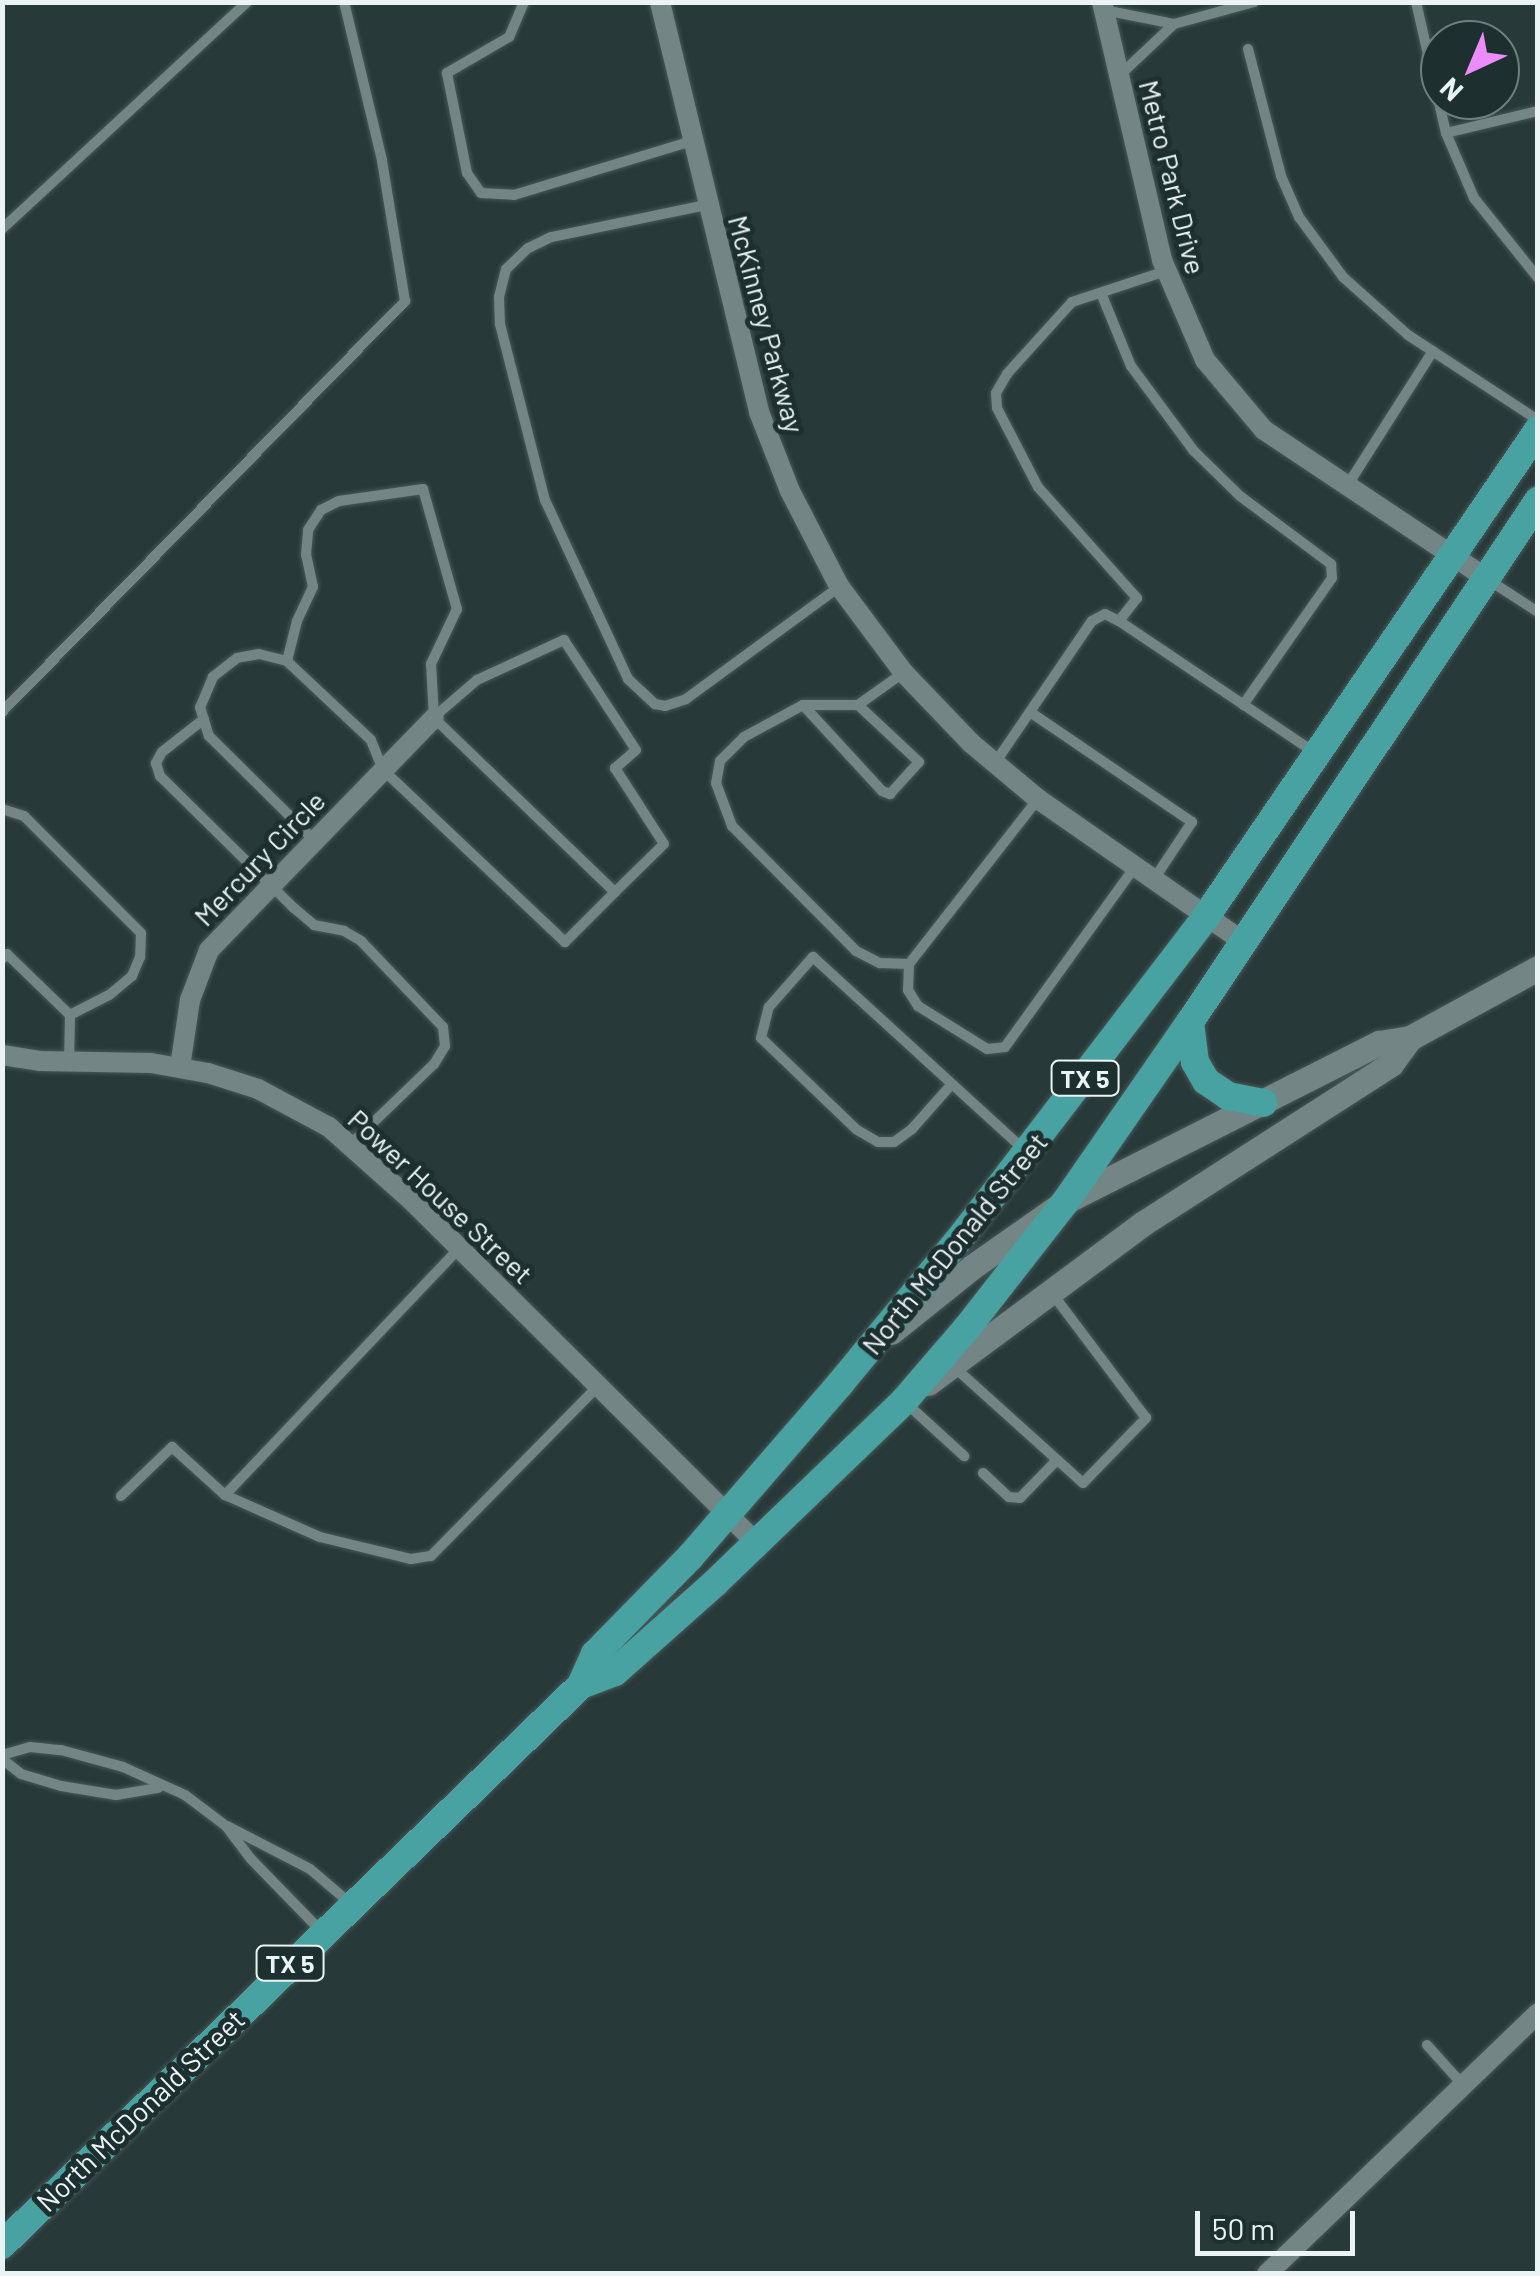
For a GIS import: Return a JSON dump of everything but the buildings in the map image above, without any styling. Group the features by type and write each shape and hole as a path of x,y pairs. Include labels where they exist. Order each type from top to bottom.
{"main road":[{"name":"North McDonald Street","path":"7,2233 580,1685 596,1654 727,1514 868,1350 1028,1153 1207,915 1538,430"},
{"name":"North McDonald Street","path":"580,1685 616,1672 904,1402 1066,1201 1538,500"},
{"path":"1190,1022 1196,1062 1206,1081 1228,1096 1263,1103"}],"street":[{"name":"McKinney Parkway","path":"660,2 706,205 763,425 802,518 840,586 904,672 995,764 1038,799 1244,942"},
{"name":"Metro Park Drive","path":"1103,6 1166,271 1195,343 1232,397 1264,430 1486,578"},
{"name":"Mercury Circle","path":"180,1067 190,1000 201,965 220,936 434,718"},
{"path":"868,1350 972,1267 1066,1201 1378,1043 1410,1038 1538,968"},
{"path":"904,1402 1050,1290 1208,1179 1390,1064 1410,1038"},
{"name":"Power House Street","path":"2,1055 180,1067 258,1090 306,1113 351,1144 757,1543"},
{"path":"1268,2274 1538,2013"}],"lane":[{"path":"2,229 247,2"},
{"path":"2,712 405,302 382,160 344,2"},
{"path":"524,2 509,37 447,73 467,173 482,193 514,195 692,141"},
{"path":"1120,76 1174,24 1254,2"},
{"path":"1416,2 1446,133 1480,209 1538,278"},
{"path":"1103,6 1174,24"},
{"path":"1248,50 1281,176 1299,216 1343,277 1375,310 1538,420"},
{"path":"1446,133 1538,111"},
{"path":"706,205 551,237 528,248 506,270 499,298 500,324 546,500 628,679 654,704 666,706 686,699 840,586"},
{"path":"1119,621 1137,598 1038,487 1017,453 997,408 996,393 1007,374 1072,302 1166,271"},
{"path":"1100,293 1131,366 1194,452 1240,496 1331,564 1332,578 1243,705"},
{"path":"1346,487 1433,351"},
{"path":"287,661 296,621 313,587 308,530 321,510 339,501 423,489 457,608 431,664 434,718 615,892"},
{"path":"1486,578 1538,612"},
{"path":"995,764 1097,615 1119,621 1318,754"},
{"path":"314,840 208,736 200,707 213,677 237,658 259,654 287,661 371,740 383,770 565,942 664,844 614,768 636,750 564,640 476,680 434,718"},
{"path":"904,672 858,705 803,705 744,738 720,761 716,783 732,826 856,951 880,964 910,964"},
{"path":"803,705 882,792 890,794 919,762 858,705"},
{"path":"1030,712 1192,822 1154,879"},
{"path":"204,719 162,752 156,763 160,776 314,924 361,941 443,1027 445,1046 434,1064 351,1144"},
{"path":"1038,799 910,964 908,990 918,1006 987,1049 1005,1047 1136,866"},
{"path":"2,810 24,816 141,933 140,957 132,976 70,1015"},
{"path":"2,959 7,954 70,1015 69,1061"},
{"path":"951,1085 912,1130 894,1142 878,1142 857,1130 761,1038 769,1007 813,957 1028,1153"},
{"path":"225,1494 459,1248"},
{"path":"953,1365 1083,1483 1146,1418 1050,1290"},
{"path":"121,1496 172,1447 225,1494 320,1537 411,1559 431,1556 598,1386"},
{"path":"904,1402 964,1456"},
{"path":"982,1472 1009,1497 1020,1498 1058,1460"},
{"path":"164,1787 116,1795 60,1786 21,1774 2,1757 30,1747 61,1750 123,1767 201,1804 322,1931"},
{"path":"226,1826 310,1868 351,1904"},
{"path":"1426,2045 1464,2086"}]}
